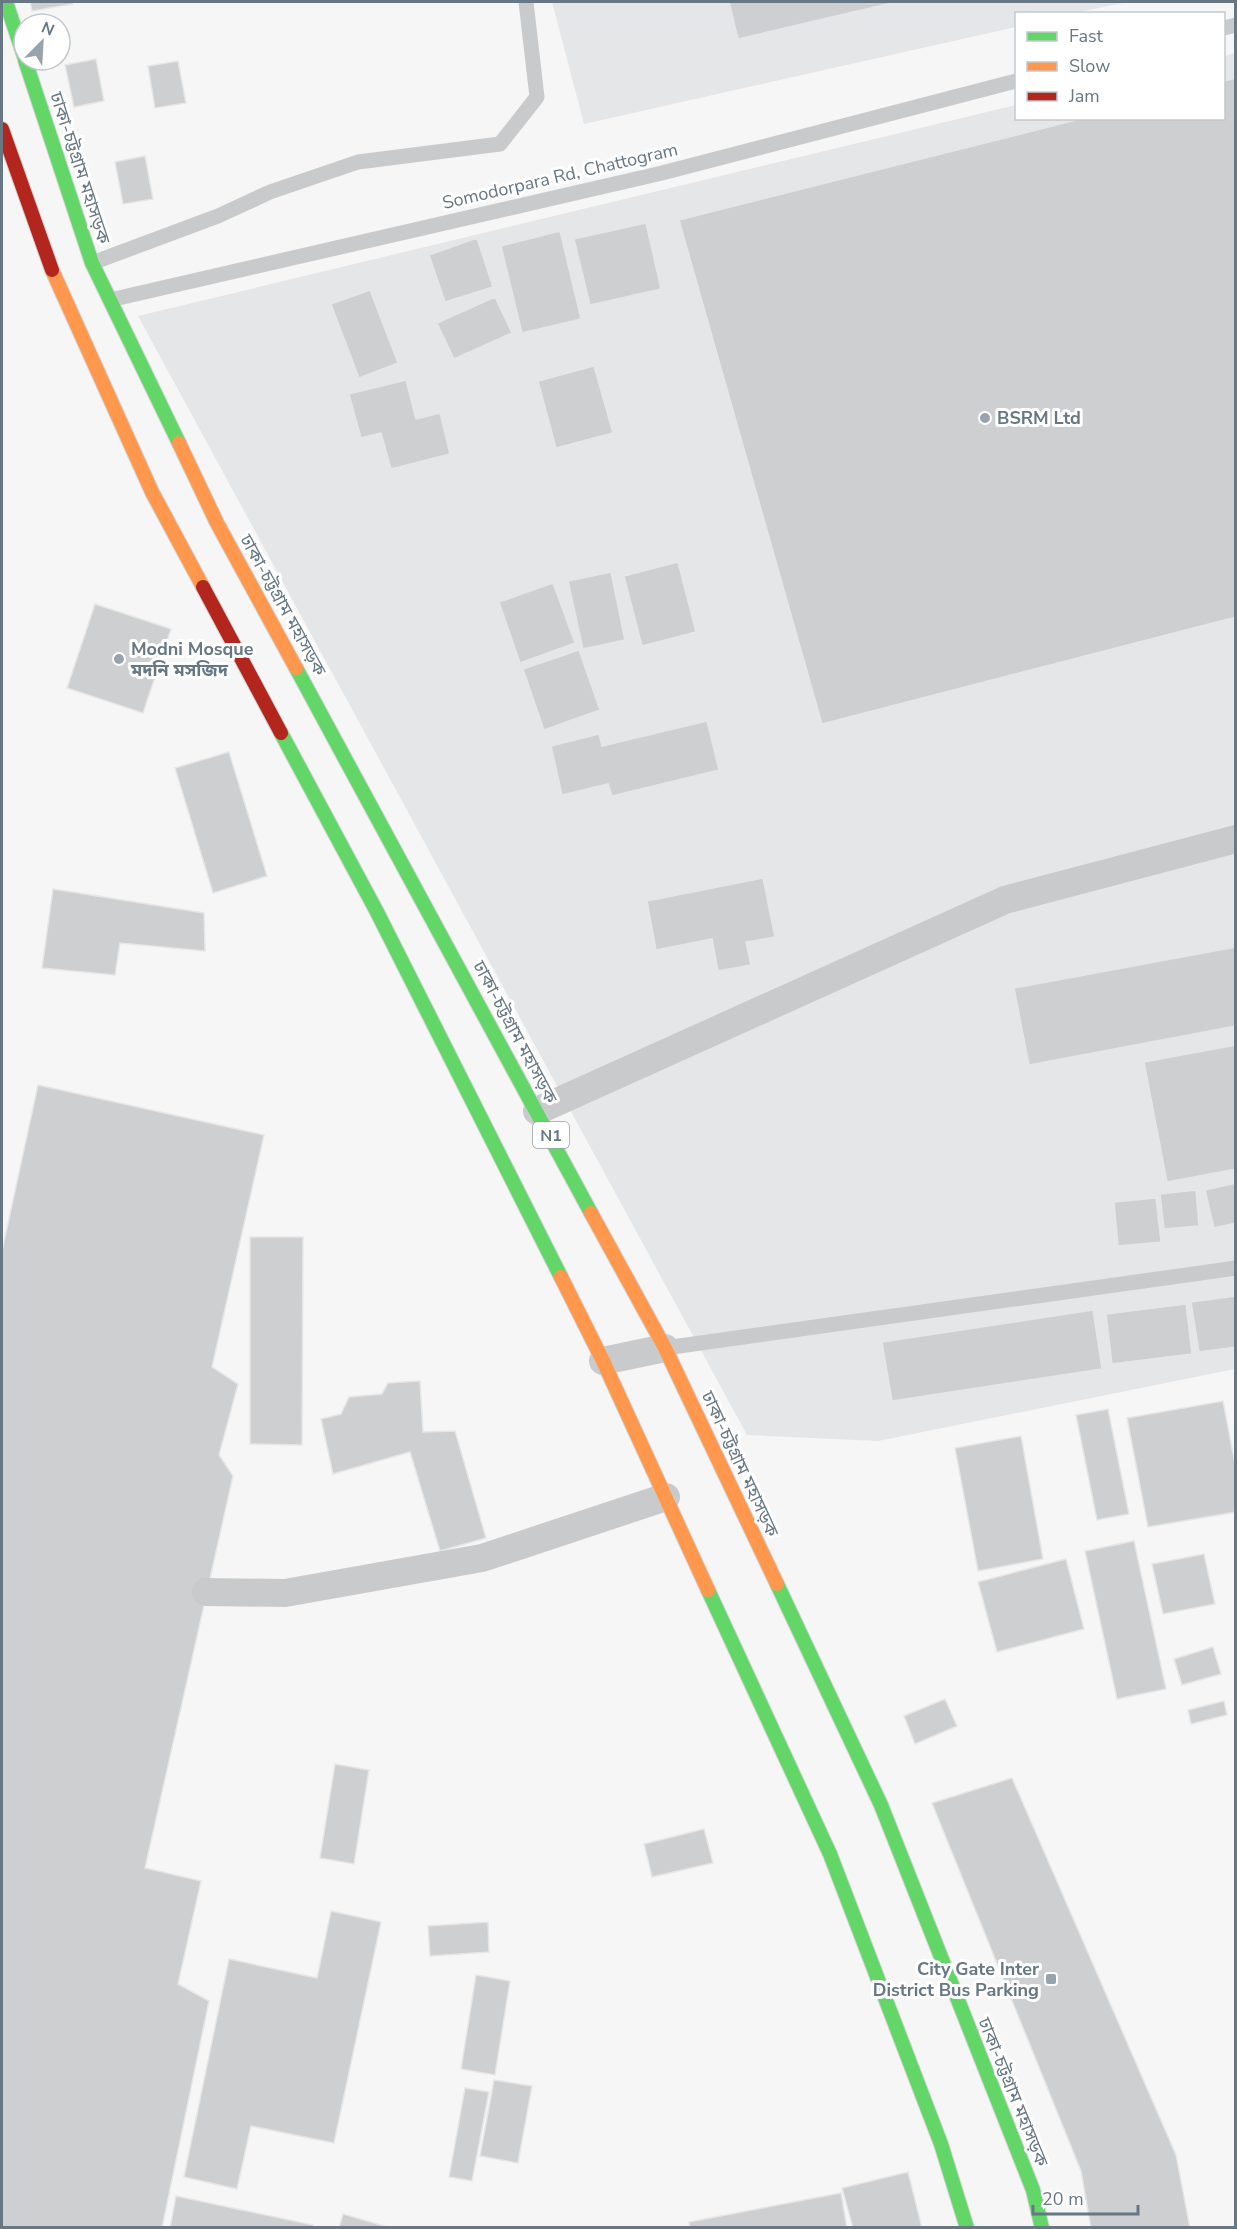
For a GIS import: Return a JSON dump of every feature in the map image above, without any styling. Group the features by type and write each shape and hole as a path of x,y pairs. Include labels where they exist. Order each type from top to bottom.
{"highway":[{"name":"ঢাকা-চট্টগ্রাম মহাসড়ক","path":"6,2 12,20"},
{"name":"ঢাকা-চট্টগ্রাম মহাসড়ক","path":"30,72 92,263 217,523 665,1348 880,1805 1033,2190 1042,2228"},
{"path":"2,129 55,279 152,492 377,912 603,1361 666,1497 830,1854 941,2144 967,2228"}],"street":[{"path":"537,1111 1005,900 1236,839"},
{"path":"603,1361 665,1348"},
{"path":"206,1592 285,1593 482,1558 666,1497"}],"lane":[{"path":"92,263 218,216 270,192 358,162 500,144 537,97 526,2"},
{"name":"Somodorpara Rd, Chattogram","path":"110,300 662,173 1015,82"},
{"path":"665,1348 1236,1268"}],"shaded area":[{"path":"552,2 1128,2 1080,12 1015,12 1015,27 584,124"},
{"path":"1235,53 1235,1369 878,1441 747,1435 138,316 1015,105 1015,120 1225,120 1225,56"}],"building":[{"path":"30,2 72,2 73,4 32,11"},
{"path":"729,2 896,2 738,39"},
{"path":"96,59 104,101 74,107 66,72 72,72 72,64"},
{"path":"178,61 186,103 155,108 148,66"},
{"name":"BSRM Ltd","path":"1236,78 1236,617 822,724 679,220 1076,120 1225,120 1225,81"},
{"path":"145,156 153,199 123,204 115,162"},
{"path":"646,223 661,289 590,305 574,239"},
{"path":"560,231 581,319 522,333 501,246"},
{"path":"477,238 493,287 445,302 429,255"},
{"path":"370,290 398,363 359,378 331,304"},
{"path":"495,297 512,333 454,359 437,323"},
{"path":"594,366 613,433 556,448 538,381"},
{"path":"406,380 416,419 440,413 450,454 391,469 381,433 361,438 349,394"},
{"path":"678,562 696,632 642,646 624,576"},
{"path":"611,572 625,640 583,649 568,581"},
{"path":"553,583 575,643 520,663 499,602"},
{"name":"Modni Mosque মদনি মসজিদ","path":"95,604 171,629 143,713 67,688"},
{"path":"579,650 600,710 544,730 523,669"},
{"path":"707,721 719,770 612,796 608,784 562,795 551,746 599,734 602,746"},
{"path":"229,752 267,876 213,893 175,768"},
{"path":"763,878 775,937 746,942 751,965 718,971 712,939 656,950 647,901"},
{"path":"53,889 204,913 205,951 120,943 115,975 42,968"},
{"path":"1236,947 1236,1026 1029,1065 1014,988"},
{"path":"1236,1045 1236,1169 1167,1182 1144,1062"},
{"path":"38,1085 264,1135 212,1367 238,1384 219,1455 233,1476 145,1868 201,1881 178,1984 209,2001 162,2228 2,2228 2,1251"},
{"path":"1236,1183 1236,1223 1214,1228 1205,1190"},
{"path":"1196,1190 1199,1226 1164,1229 1160,1194"},
{"path":"1156,1198 1161,1242 1118,1246 1114,1202"},
{"path":"250,1237 303,1237 302,1445 250,1444"},
{"path":"1236,1296 1236,1347 1199,1352 1191,1302"},
{"path":"1186,1304 1192,1354 1112,1364 1106,1314"},
{"path":"1093,1310 1102,1369 892,1401 882,1342"},
{"path":"420,1381 423,1432 455,1431 486,1538 440,1551 410,1452 333,1474 321,1419 341,1414 349,1397 382,1394 388,1383"},
{"path":"1223,1401 1236,1469 1236,1512 1148,1527 1127,1418"},
{"path":"1108,1409 1129,1514 1097,1520 1076,1415"},
{"path":"1021,1436 1043,1559 978,1571 955,1448"},
{"path":"1134,1541 1166,1689 1117,1699 1085,1551"},
{"path":"1204,1554 1215,1604 1163,1614 1152,1564"},
{"path":"1066,1559 1084,1629 997,1652 978,1582"},
{"path":"1213,1647 1221,1674 1182,1685 1174,1659"},
{"path":"945,1699 957,1726 915,1744 904,1716"},
{"path":"1224,1701 1227,1715 1191,1724 1188,1710"},
{"path":"335,1764 369,1770 354,1864 320,1858"},
{"name":"City Gate Inter District Bus Parking","path":"1012,1778 1176,2155 1190,2228 1091,2228 1081,2171 932,1803"},
{"path":"704,1829 713,1863 652,1877 644,1844"},
{"path":"331,1911 381,1922 334,2143 251,2126 237,2189 184,2177 229,1959 317,1978"},
{"path":"488,1922 489,1952 430,1956 428,1926"},
{"path":"476,1975 510,1981 495,2075 461,2069"},
{"path":"494,2080 532,2086 518,2163 480,2156"},
{"path":"465,2088 489,2092 472,2181 449,2177"},
{"path":"908,2172 922,2228 853,2228 842,2188"},
{"path":"841,2193 847,2228 690,2228 689,2222"},
{"path":"176,2196 313,2225 312,2228 170,2228"},
{"path":"343,2214 391,2228 339,2228"}],"traffic: fast":[{"path":"6,2 12,20"},
{"path":"29,72 92,263 179,443"},
{"path":"296,668 591,1213"},
{"path":"281,733 377,912 561,1277"},
{"path":"777,1584 881,1805 1033,2190 1042,2228"},
{"path":"708,1590 830,1854 941,2144 967,2228"}],"traffic: slow":[{"path":"52,270 152,492 203,587"},
{"path":"179,443 217,523 296,668"},
{"path":"591,1213 665,1348 777,1584"},
{"path":"561,1277 603,1361 708,1590"}],"traffic: jam":[{"path":"2,129 52,270"},
{"path":"203,587 281,733"}],"place":[{"name":"BSRM Ltd","path":"985,418"},
{"name":"Modni Mosque মদনি মসজিদ","path":"119,659"},
{"name":"City Gate Inter District Bus Parking","path":"1051,1979"}]}
